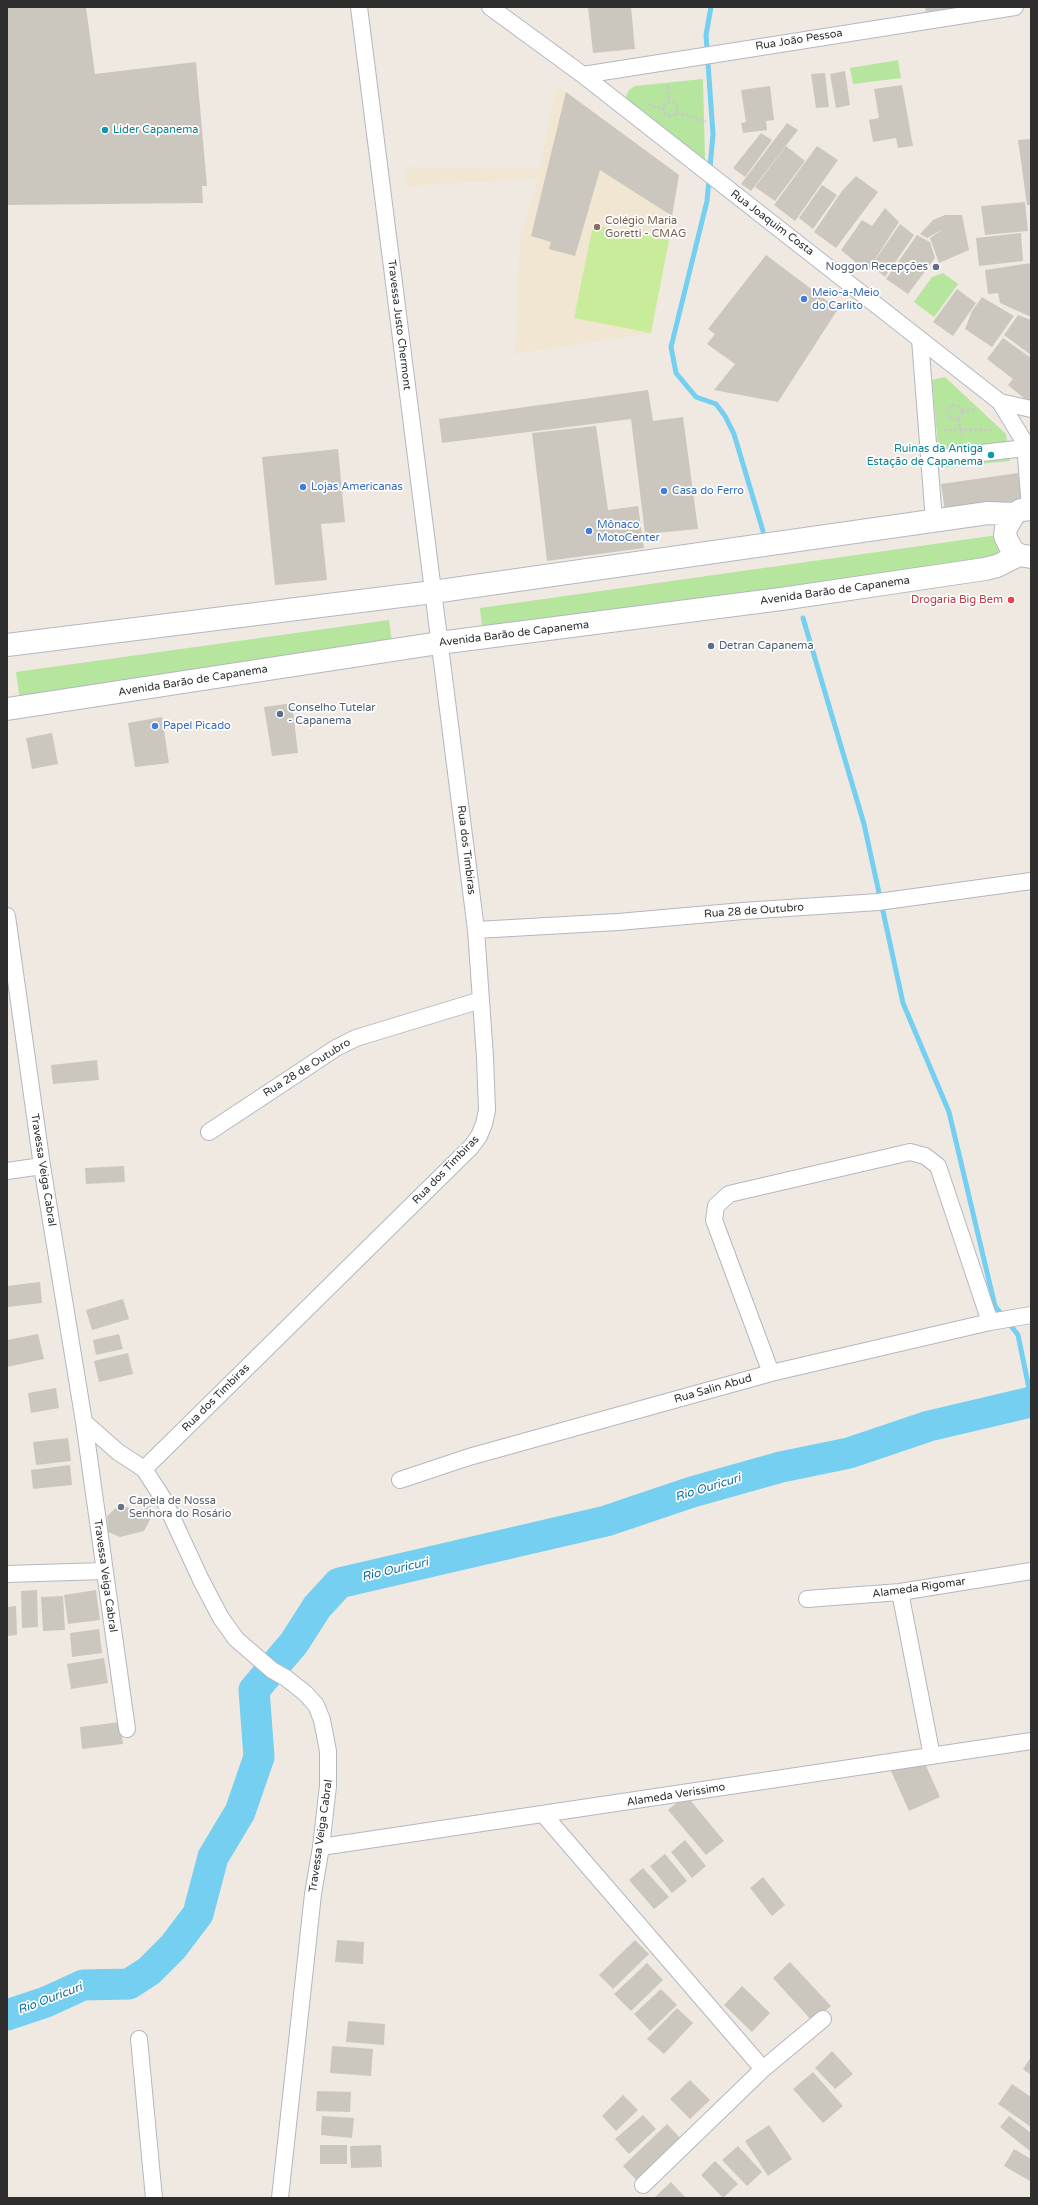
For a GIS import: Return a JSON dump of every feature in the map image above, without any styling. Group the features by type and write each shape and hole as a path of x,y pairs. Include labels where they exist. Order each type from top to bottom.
{"street":[{"name":"Travessa Justo Chermont","path":"359,7 439,643"},
{"name":"Rua Joaquim Costa","path":"490,7 583,75 1000,402 1027,443 1025,511"},
{"name":"Rua João Pessoa","path":"583,75 1015,7"},
{"path":"920,339 934,521"},
{"path":"1000,402 1031,409"},
{"path":"930,459 1027,443"},
{"path":"7,645 433,592 988,513 1025,511"},
{"path":"1025,511 1006,528 1005,536 1012,550 1025,556"},
{"name":"Avenida Barão de Capanema","path":"7,709 439,643 781,599 997,566 1025,556"},
{"name":"Rua dos Timbiras","path":"144,1469 459,1160 479,1136 484,1124 487,1098 476,930 439,643"},
{"name":"Rua 28 de Outubro","path":"476,930 618,922 743,911 878,902 1031,881"},
{"name":"Travessa Veiga Cabral","path":"7,916 42,1166 84,1422 127,1729"},
{"name":"Rua 28 de Outubro","path":"209,1132 336,1048 356,1038 481,1000"},
{"path":"771,1373 714,1220 716,1206 729,1194 736,1192 910,1152 925,1156 938,1166 990,1322"},
{"path":"7,1171 42,1166"},
{"name":"Rua Salin Abud","path":"400,1480 476,1455 771,1373 990,1322 1031,1315"},
{"name":"Travessa Veiga Cabral","path":"84,1422 118,1452 144,1469 164,1500 221,1618 236,1638 257,1657 272,1670 286,1678 304,1692 316,1705 322,1720 330,1768 321,1847 312,1894 280,2198"},
{"path":"7,1574 104,1571"},
{"name":"Alameda Rigomar","path":"807,1599 900,1592 1031,1571"},
{"path":"900,1592 932,1756"},
{"name":"Alameda Verissimo","path":"321,1847 544,1815 1031,1741"},
{"path":"544,1815 763,2068"},
{"path":"643,2185 763,2068 823,2019"},
{"path":"139,2039 154,2198"}],"path":[{"path":"668,86 669,102"},
{"path":"669,102 663,107 664,113 670,116 676,113 706,121"},
{"path":"669,102 676,104 676,113"},
{"path":"958,418 950,418 949,409 954,406 960,408 962,411"},
{"path":"962,411 974,409"},
{"path":"962,411 958,418 964,438"},
{"path":"944,430 994,430"}],"shaded area":[{"name":"Colégio Maria Goretti - CMAG","path":"557,86 679,175 669,240 651,333 515,354 520,238 539,178 406,186 407,167 539,169"}],"green space":[{"path":"898,60 901,78 853,84 850,68"},
{"path":"703,79 704,163 628,102 626,96 629,90 635,86"},
{"path":"593,225 669,240 651,333 574,318"},
{"path":"943,273 958,284 934,317 914,302 932,277"},
{"path":"945,377 1006,434 1010,461 940,468 932,380"},
{"path":"998,535 1001,561 483,637 480,608"},
{"path":"389,620 393,648 20,700 16,672"}],"building":[{"name":"Lider Capanema","path":"7,7 86,7 95,74 196,62 207,186 202,186 203,203 7,205"},
{"path":"588,7 631,7 635,49 593,53"},
{"path":"925,7 958,7 958,8 926,12"},
{"path":"845,71 850,105 836,108 830,74"},
{"path":"825,73 829,107 816,108 811,74"},
{"path":"902,85 913,146 898,148 896,138 873,142 869,120 879,118 874,89"},
{"path":"770,86 774,120 766,121 767,130 743,133 741,123 746,122 741,90"},
{"path":"566,92 679,175 672,216 600,170 575,256 549,249 551,242 531,236"},
{"path":"787,123 798,130 751,191 741,184"},
{"path":"761,133 772,140 745,177 733,168"},
{"path":"1031,139 1031,205 1027,205 1018,140"},
{"path":"786,146 805,161 775,201 755,187"},
{"path":"817,146 838,160 795,221 774,205"},
{"path":"856,176 878,192 836,248 814,232 842,191"},
{"path":"822,185 837,195 813,229 799,218"},
{"path":"1025,202 1028,231 985,235 981,206"},
{"path":"885,208 899,222 867,272 841,250 862,220 872,226"},
{"path":"945,215 962,215 969,250 939,263 930,238 943,229 927,238 920,234 933,220"},
{"path":"900,224 914,235 885,277 871,266"},
{"path":"1021,233 1023,261 979,266 976,238"},
{"path":"917,235 930,242 935,258 908,294 886,279"},
{"path":"766,255 838,309 778,402 714,390 735,364 707,344 715,334 708,329"},
{"path":"1031,263 1031,317 1000,303 998,293 988,294 985,270"},
{"path":"957,289 976,303 953,336 933,322"},
{"path":"982,297 1014,316 992,347 965,329 972,311"},
{"path":"1018,315 1031,320 1031,355 1004,335"},
{"path":"1003,338 1031,358 1031,404 1008,385 1013,379 987,359"},
{"path":"648,390 653,421 683,417 698,529 645,534 631,419 442,443 439,419"},
{"path":"596,426 608,510 638,506 644,548 547,561 532,433"},
{"name":"Lojas Americanas","path":"338,449 345,522 321,524 327,580 275,585 262,457"},
{"path":"1018,473 1022,500 945,511 941,484"},
{"path":"292,703 298,753 272,756 264,707"},
{"path":"162,717 169,763 135,767 128,723"},
{"path":"52,733 58,764 32,769 26,738"},
{"path":"97,1060 99,1080 53,1084 51,1065"},
{"path":"124,1166 125,1182 86,1184 85,1168"},
{"path":"40,1282 42,1303 7,1307 7,1286"},
{"path":"123,1299 129,1319 92,1330 86,1310"},
{"path":"38,1334 44,1359 7,1367 7,1340"},
{"path":"119,1334 123,1349 96,1355 93,1340"},
{"path":"128,1353 133,1374 99,1382 94,1361"},
{"path":"56,1388 59,1408 31,1413 28,1393"},
{"path":"68,1438 71,1461 36,1465 33,1442"},
{"path":"70,1465 72,1485 33,1489 31,1470"},
{"path":"120,1504 136,1511 151,1506 152,1516 144,1531 120,1537 108,1532 107,1516"},
{"path":"37,1590 38,1627 22,1628 21,1591"},
{"path":"96,1590 100,1620 68,1624 64,1595"},
{"path":"63,1596 65,1630 43,1631 41,1597"},
{"path":"16,1606 17,1635 7,1636 7,1607"},
{"path":"99,1629 102,1653 72,1657 70,1633"},
{"path":"104,1658 108,1683 71,1689 67,1664"},
{"path":"120,1722 123,1744 82,1749 80,1727"},
{"path":"922,1757 940,1797 909,1811 891,1771"},
{"path":"686,1795 724,1841 706,1855 668,1810"},
{"path":"685,1840 706,1866 692,1878 671,1852"},
{"path":"665,1854 687,1881 672,1893 650,1866"},
{"path":"643,1868 669,1897 654,1909 629,1880"},
{"path":"763,1877 785,1905 772,1916 750,1888"},
{"path":"337,1940 364,1942 363,1964 335,1962"},
{"path":"635,1940 649,1954 613,1989 599,1975"},
{"path":"790,1962 831,2006 813,2022 773,1978"},
{"path":"647,1963 663,1980 631,2011 614,1994"},
{"path":"742,1986 770,2013 752,2032 724,2005"},
{"path":"661,1989 677,2005 650,2031 634,2014"},
{"path":"677,2008 693,2023 664,2054 647,2039"},
{"path":"348,2021 385,2024 384,2045 346,2042"},
{"path":"332,2046 373,2049 371,2076 330,2073"},
{"path":"832,2051 853,2074 835,2089 815,2068"},
{"path":"1031,2057 1031,2075 1023,2069"},
{"path":"813,2072 843,2106 823,2123 793,2089"},
{"path":"690,2080 710,2100 690,2119 670,2099"},
{"path":"1012,2084 1031,2097 1031,2127 998,2104"},
{"path":"317,2091 351,2092 350,2112 316,2111"},
{"path":"623,2095 638,2110 616,2131 602,2116"},
{"path":"643,2115 656,2129 629,2154 615,2139"},
{"path":"322,2116 354,2118 352,2138 321,2135"},
{"path":"1009,2116 1031,2133 1031,2152 1000,2127"},
{"path":"667,2124 684,2142 640,2184 623,2166"},
{"path":"769,2125 792,2159 768,2176 745,2141"},
{"path":"320,2145 347,2145 347,2164 320,2164"},
{"path":"381,2145 382,2167 351,2168 350,2146"},
{"path":"738,2146 762,2172 747,2186 722,2160"},
{"path":"1014,2149 1031,2159 1030,2181 1004,2166"},
{"path":"715,2161 738,2184 723,2198 701,2175"},
{"path":"671,2182 686,2198 654,2198"}],"waterway":[{"path":"711,7 706,35 713,134 707,201 671,347 676,373 696,397 716,404 725,416 734,434 763,531"},
{"path":"803,618 864,824 903,1003 949,1112 995,1306 1003,1316"},
{"path":"1008,1322 1018,1335 1031,1398"},
{"name":"Rio Ouricuri","path":"7,2015 46,2002 83,1985 129,1984 149,1971 173,1947 198,1914 213,1857 240,1812 259,1757 254,1690 294,1643 317,1607 339,1583 606,1521 692,1492 781,1467 849,1453 929,1426 1031,1402"}],"place":[{"name":"Lider Capanema","path":"105,130"},
{"name":"Colégio Maria Goretti - CMAG","path":"597,227"},
{"name":"Noggon Recepções","path":"936,267"},
{"name":"Meio-a-Meio do Carlito","path":"804,299"},
{"name":"Ruinas da Antiga Estação de Capanema","path":"991,455"},
{"name":"Lojas Americanas","path":"303,487"},
{"name":"Casa do Ferro","path":"664,491"},
{"name":"Mônaco MotoCenter","path":"589,531"},
{"name":"Drogaria Big Bem","path":"1011,600"},
{"name":"Detran Capanema","path":"711,646"},
{"name":"Conselho Tutelar - Capanema","path":"280,714"},
{"name":"Papel Picado","path":"155,726"},
{"name":"Capela de Nossa Senhora do Rosário","path":"121,1507"}]}
